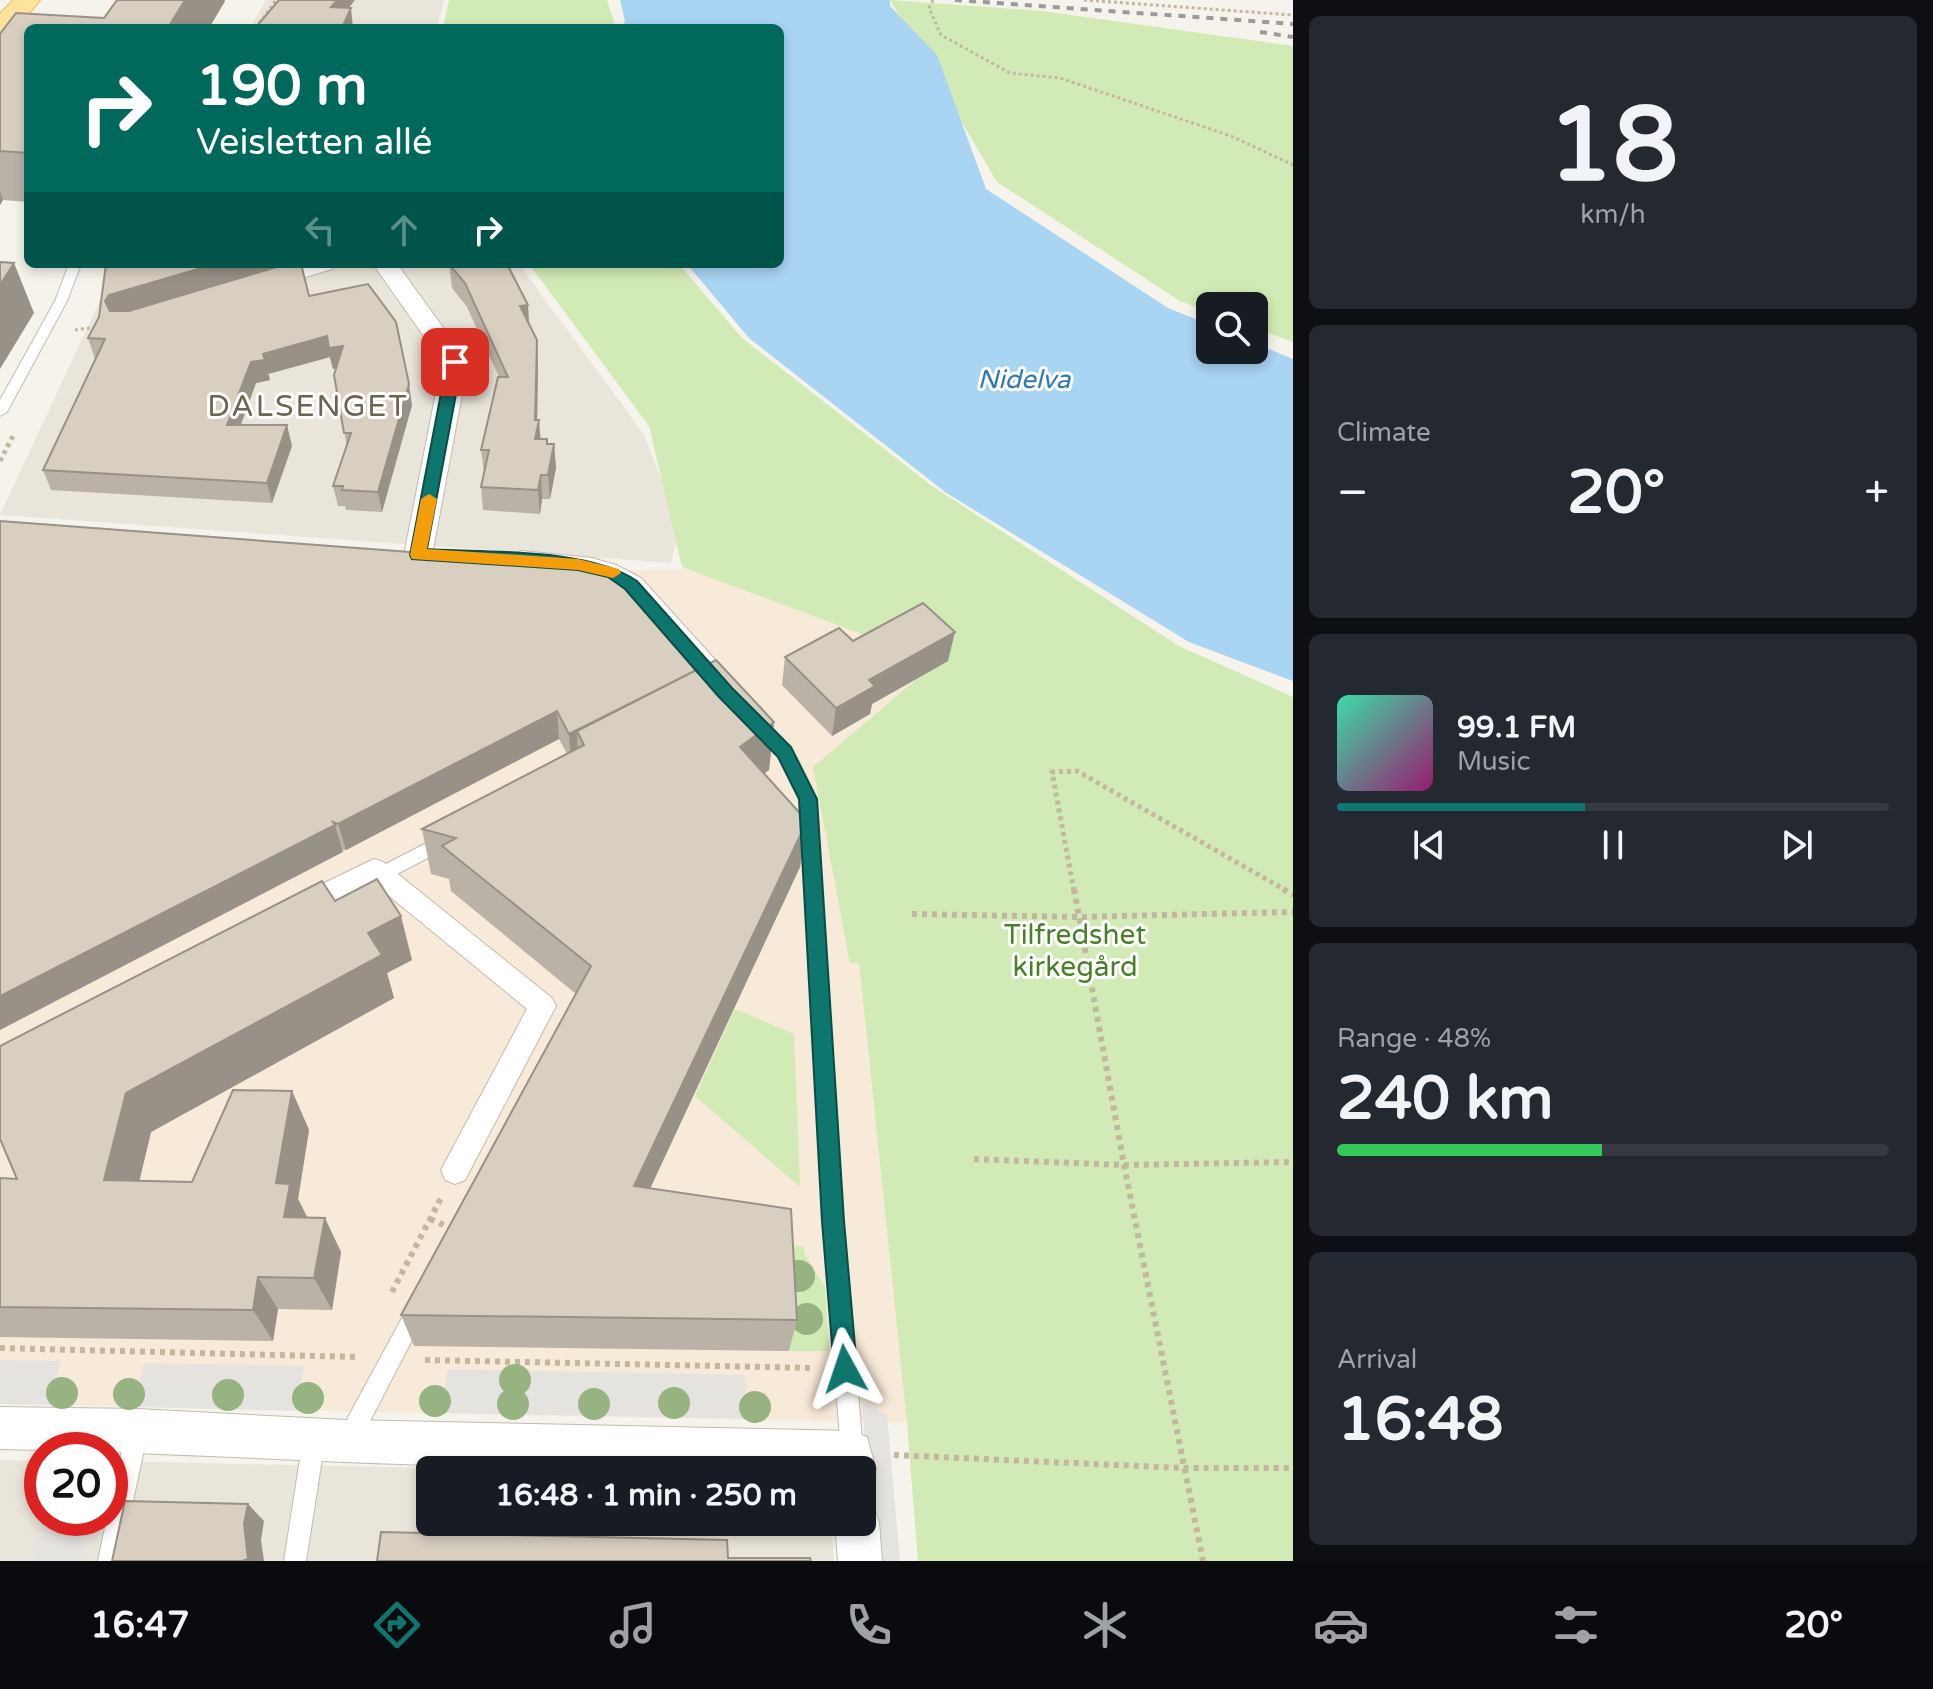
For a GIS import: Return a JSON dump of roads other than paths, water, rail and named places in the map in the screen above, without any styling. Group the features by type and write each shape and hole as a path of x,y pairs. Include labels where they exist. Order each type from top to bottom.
{"main road":[{"path":"0,31 27,0"}],"street":[{"path":"232,291 310,268"},
{"path":"388,268 455,362 418,555"},
{"path":"387,552 447,556"},
{"path":"491,559 578,564 613,572 631,585 730,701"},
{"path":"283,916 374,869 543,1006 455,1170"},
{"path":"0,1428 137,1430 729,1456"},
{"path":"858,1536 860,1561"}],"lane":[{"path":"0,412 61,301 73,268"},
{"path":"730,701 784,752 808,799 833,1221 853,1456"},
{"path":"382,874 463,830"},
{"path":"295,1561 331,1440 426,1293"},
{"path":"109,1561 137,1430"}],"water":[{"name":"Nidelva","path":"620,0 890,0 890,6 937,55 986,189 1168,308 1196,319 1196,364 1268,364 1268,349 1293,359 1293,681 1189,642 945,492 749,338 690,268 784,268 784,24 624,24"}],"railway":[{"path":"955,0 1293,24"},
{"path":"1260,32 1293,37"}],"district":[{"name":"DALSENGET","path":"308,406"}],"park label":[{"name":"Tilfredshet kirkegård","path":"1075,950"}]}
